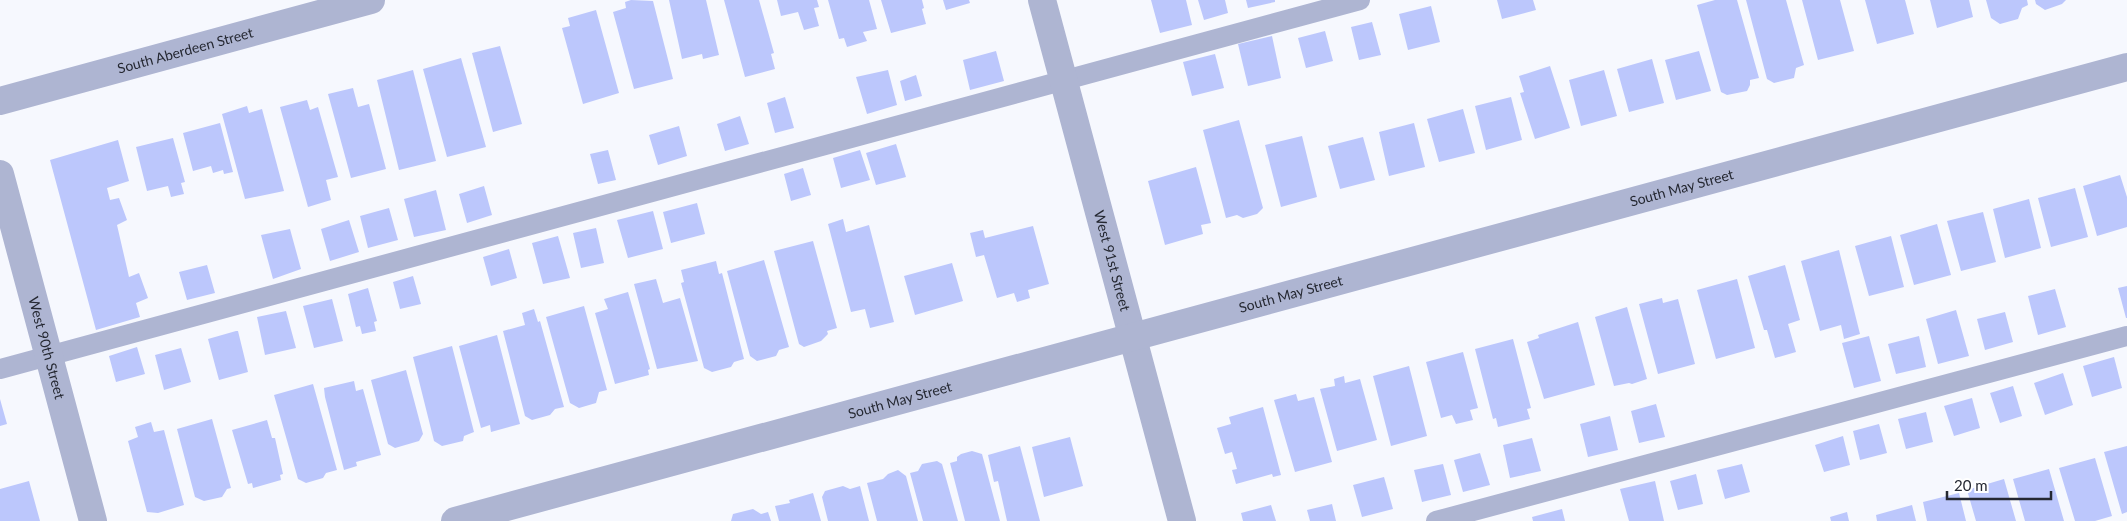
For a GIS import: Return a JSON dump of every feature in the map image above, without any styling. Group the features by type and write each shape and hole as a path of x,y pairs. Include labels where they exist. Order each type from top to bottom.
{"street":[{"name":"South Aberdeen Street","path":"0,101 371,0"},
{"name":"West 91st Street","path":"1042,0 1182,521"},
{"name":"South May Street","path":"455,521 2127,67"},
{"name":"West 90th Street","path":"0,174 93,521"}],"lane":[{"path":"0,369 1360,0"},
{"path":"1436,521 2127,336"}],"building":[{"path":"631,0 653,1 673,79 634,89 613,12 626,8 625,2"},
{"path":"669,0 706,0 719,55 703,59 702,54 682,59"},
{"path":"724,0 759,0 774,53 771,54 775,69 745,77"},
{"path":"777,0 817,0 819,7 814,8 819,26 804,30 798,12 781,16"},
{"path":"828,0 869,0 877,29 863,32 867,41 847,47 844,38 839,39"},
{"path":"881,0 922,0 926,24 891,33"},
{"path":"943,0 969,0 970,3 946,10"},
{"path":"1151,0 1186,0 1192,25 1160,33"},
{"path":"1198,0 1225,0 1228,13 1204,20"},
{"path":"1246,0 1275,0 1275,2 1248,8"},
{"path":"1497,0 1533,0 1536,10 1502,19"},
{"path":"1715,0 1737,0 1759,78 1750,80 1747,91 1727,95 1721,92 1697,5"},
{"path":"1746,0 1786,0 1804,65 1796,68 1794,78 1774,83 1767,79"},
{"path":"1802,0 1840,0 1854,51 1818,60"},
{"path":"1865,0 1905,0 1914,34 1877,44"},
{"path":"1930,0 1969,0 1973,17 1937,28"},
{"path":"1986,0 2027,0 2028,5 2022,8 2018,19 2000,24 1991,18"},
{"path":"2035,0 2066,0 2062,4 2045,10 2036,4"},
{"path":"1431,6 1440,42 1408,50 1399,14"},
{"path":"596,10 619,93 583,104 562,28 570,26 568,18"},
{"path":"1372,22 1381,55 1359,60 1351,27"},
{"path":"1325,31 1333,61 1306,68 1298,38"},
{"path":"1272,36 1281,78 1248,86 1238,44"},
{"path":"500,46 522,124 493,132 472,53"},
{"path":"996,51 1004,81 970,90 963,60"},
{"path":"1699,51 1711,91 1676,100 1665,60"},
{"path":"1215,54 1224,88 1192,96 1183,62"},
{"path":"461,58 486,147 447,157 423,69"},
{"path":"1652,59 1664,103 1629,112 1617,69"},
{"path":"1550,66 1570,128 1535,139 1520,93 1524,92 1519,76"},
{"path":"413,70 436,161 399,170 377,80"},
{"path":"888,70 897,105 867,114 856,77"},
{"path":"1604,70 1617,116 1581,126 1569,80"},
{"path":"916,75 922,96 905,101 900,81"},
{"path":"353,88 358,107 369,104 386,169 351,178 328,94"},
{"path":"785,97 794,128 775,133 767,103"},
{"path":"1511,97 1522,140 1486,150 1475,106"},
{"path":"307,100 310,110 318,107 338,177 326,180 331,200 308,207 280,107"},
{"path":"247,106 249,113 262,109 284,191 245,199 222,114"},
{"path":"1463,109 1475,153 1439,162 1427,119"},
{"path":"740,116 749,144 725,151 717,124"},
{"path":"1239,120 1263,208 1257,214 1243,218 1237,215 1226,218 1203,130"},
{"path":"220,123 233,172 224,174 223,170 213,173 211,166 193,171 183,133"},
{"path":"1414,123 1425,167 1389,176 1379,132"},
{"path":"679,126 687,156 658,165 649,135"},
{"path":"1302,136 1317,197 1281,207 1265,145"},
{"path":"1363,137 1375,180 1340,189 1328,146"},
{"path":"173,138 185,182 181,183 184,194 171,197 168,186 147,191 136,147"},
{"path":"118,140 129,181 107,188 110,200 119,198 127,220 117,225 129,277 139,273 148,298 136,303 140,317 96,330 50,160"},
{"path":"896,144 906,177 876,185 866,153"},
{"path":"608,150 616,180 598,184 590,154"},
{"path":"860,150 870,180 841,188 833,158"},
{"path":"1196,167 1211,223 1201,225 1203,234 1165,245 1148,181"},
{"path":"803,168 811,195 791,201 784,174"},
{"path":"2120,175 2127,197 2127,227 2097,236 2083,186"},
{"path":"484,186 492,215 467,223 459,194"},
{"path":"2075,188 2088,237 2051,247 2038,198"},
{"path":"436,190 446,230 414,237 404,199"},
{"path":"2029,199 2041,248 2005,258 1993,209"},
{"path":"697,203 705,234 671,243 663,212"},
{"path":"389,208 398,240 368,248 360,216"},
{"path":"653,211 663,249 628,258 617,220"},
{"path":"1983,212 1996,262 1961,271 1947,221"},
{"path":"843,219 846,232 869,225 894,322 870,328 865,309 851,312 828,224"},
{"path":"349,220 359,252 330,261 321,229"},
{"path":"1937,224 1951,275 1914,285 1900,235"},
{"path":"1033,226 1049,284 1028,290 1030,298 1017,302 1014,293 997,298 984,255 976,257 970,233 983,230 985,238"},
{"path":"596,228 604,263 581,268 573,233"},
{"path":"290,229 301,269 273,279 261,235"},
{"path":"558,236 570,278 543,284 532,243"},
{"path":"1891,236 1904,287 1869,296 1855,246"},
{"path":"813,241 837,328 827,331 828,334 821,341 804,347 799,344 774,251"},
{"path":"509,249 517,278 491,286 483,257"},
{"path":"1839,250 1860,334 1844,339 1841,325 1820,331 1801,261"},
{"path":"764,260 789,347 779,350 776,356 757,361 750,356 727,271"},
{"path":"716,261 719,274 722,273 744,359 734,362 731,367 712,372 704,368 681,283 684,282 681,270"},
{"path":"952,263 963,301 915,315 904,276"},
{"path":"207,265 215,293 187,300 179,272"},
{"path":"1785,265 1800,320 1788,324 1796,352 1775,358 1767,330 1764,330 1748,276"},
{"path":"413,276 421,304 400,309 393,282"},
{"path":"656,279 663,303 680,298 698,361 657,369 634,284"},
{"path":"1737,279 1755,348 1716,359 1697,290"},
{"path":"2127,286 2127,318 2126,318 2118,288"},
{"path":"368,288 377,321 374,322 376,331 362,334 360,326 356,327 348,294"},
{"path":"2055,289 2066,327 2038,335 2028,296"},
{"path":"628,292 650,369 648,370 649,375 615,384 595,313 608,309 604,299"},
{"path":"1662,298 1663,303 1678,299 1695,364 1658,374 1639,304"},
{"path":"332,299 343,341 314,348 303,306"},
{"path":"584,306 607,390 599,392 596,403 579,408 570,403 546,317"},
{"path":"1627,307 1647,379 1632,384 1614,386 1595,317"},
{"path":"534,309 538,322 540,321 564,407 555,409 550,415 532,420 525,416 503,331 525,325 522,313"},
{"path":"1956,310 1969,356 1938,364 1926,319"},
{"path":"286,311 296,348 265,355 257,317"},
{"path":"2005,312 2013,342 1985,350 1977,319"},
{"path":"1578,322 1595,385 1544,399 1527,342 1539,338 1538,335"},
{"path":"238,331 248,372 219,380 208,339"},
{"path":"497,335 520,424 491,432 490,425 481,428 459,346"},
{"path":"1869,336 1881,381 1854,388 1842,343"},
{"path":"1919,336 1926,367 1896,374 1888,344"},
{"path":"1513,339 1531,408 1527,409 1530,419 1498,427 1496,418 1493,419 1475,349"},
{"path":"452,346 474,432 464,436 463,441 442,446 434,441 413,357"},
{"path":"137,347 145,374 116,382 109,356"},
{"path":"181,348 191,382 164,390 155,355"},
{"path":"1463,352 1478,408 1470,410 1473,420 1456,424 1452,415 1441,418 1426,362"},
{"path":"2114,357 2122,388 2092,397 2083,366"},
{"path":"1409,366 1427,436 1391,446 1373,376"},
{"path":"406,370 423,434 419,441 395,448 388,444 371,380"},
{"path":"2063,373 2073,405 2045,415 2034,383"},
{"path":"1344,376 1345,383 1360,379 1377,440 1337,451 1320,389 1335,386 1334,379"},
{"path":"354,381 356,391 363,389 381,455 356,462 357,466 344,470 324,388"},
{"path":"313,384 337,470 326,473 323,478 306,483 298,479 274,395"},
{"path":"2013,386 2022,416 2000,423 1990,393"},
{"path":"1296,394 1298,401 1314,397 1332,462 1295,472 1274,400"},
{"path":"1972,398 1980,428 1954,436 1944,406"},
{"path":"0,399 7,424 0,426"},
{"path":"1656,404 1665,437 1639,443 1631,411"},
{"path":"1263,407 1281,475 1273,477 1272,474 1236,484 1232,470 1237,469 1232,452 1225,454 1217,428 1231,424 1229,417"},
{"path":"1926,412 1933,442 1906,449 1898,419"},
{"path":"1610,416 1618,450 1588,457 1580,424"},
{"path":"212,419 231,488 227,489 222,497 204,501 195,497 177,429"},
{"path":"267,420 272,438 275,438 283,474 280,475 281,480 253,488 252,483 248,484 232,430"},
{"path":"151,422 154,432 164,430 184,505 158,513 147,512 128,441 138,437 135,427"},
{"path":"1879,424 1887,453 1860,460 1853,431"},
{"path":"1843,436 1850,465 1824,472 1815,445"},
{"path":"1070,437 1083,486 1044,497 1032,447"},
{"path":"1532,438 1541,471 1510,478 1503,445"},
{"path":"1020,446 1040,521 1007,521 998,481 994,482 988,455"},
{"path":"2127,446 2127,512 2122,514 2104,452"},
{"path":"972,451 982,454 1000,521 965,521 950,463 957,461 957,457 961,454"},
{"path":"1480,453 1490,485 1463,492 1454,460"},
{"path":"2095,458 2112,516 2095,521 2075,521 2059,468"},
{"path":"937,461 942,464 958,521 923,521 910,473 918,471 922,464"},
{"path":"1443,464 1451,495 1422,502 1414,470"},
{"path":"1742,464 1750,492 1725,499 1717,470"},
{"path":"2049,469 2064,521 2025,521 2013,479"},
{"path":"898,470 906,476 918,521 877,521 867,483 883,479 888,474"},
{"path":"1696,474 1703,504 1678,510 1670,481"},
{"path":"1384,477 1393,509 1362,517 1353,485"},
{"path":"2004,479 2016,521 1976,521 1967,490"},
{"path":"29,481 40,521 0,521 0,489"},
{"path":"1655,481 1664,521 1629,521 1620,489"},
{"path":"843,486 850,489 860,486 869,521 828,521 822,497 825,491"},
{"path":"813,493 821,521 779,521 775,506 790,503 789,500"},
{"path":"1959,493 1966,521 1927,521 1923,502"},
{"path":"1332,504 1336,521 1310,521 1307,510"},
{"path":"1271,505 1276,521 1243,521 1241,513"},
{"path":"1912,505 1916,521 1877,521 1876,515"},
{"path":"753,509 761,514 768,512 771,521 731,521 733,514"},
{"path":"1562,509 1565,521 1533,521 1532,517"},
{"path":"1847,512 1849,521 1831,521 1830,517"}]}
